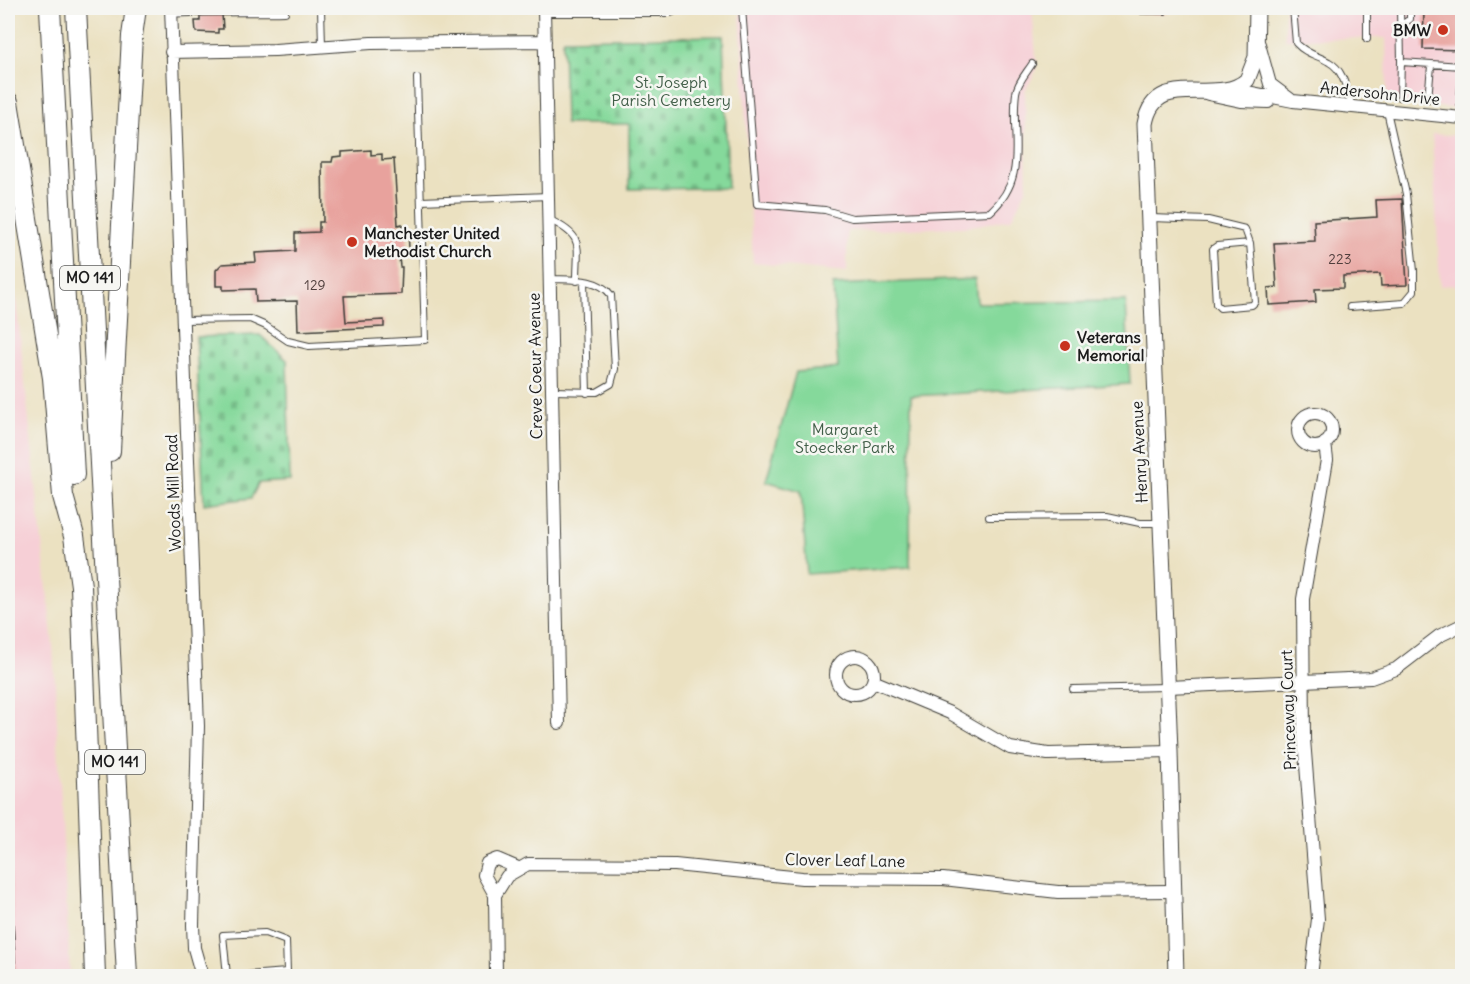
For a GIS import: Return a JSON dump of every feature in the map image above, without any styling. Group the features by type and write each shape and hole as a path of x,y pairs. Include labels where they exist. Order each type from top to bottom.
{"highway":[{"name":"MO 141","path":"50,8 74,446 74,536 81,586 95,976"},
{"name":"MO 141","path":"76,8 126,976"},
{"path":"125,8 132,36"},
{"path":"104,548 132,36 136,8"},
{"path":"8,102 53,378 63,496 74,536"}],"street":[{"name":"Creve Coeur Avenue","path":"544,10 559,723"},
{"path":"1232,89 1242,85 1251,75 1256,57 1259,10"},
{"name":"Woods Mill Road","path":"171,11 198,726 193,925 194,948 202,976"},
{"path":"1257,38 1270,84 1293,101"},
{"path":"171,52 545,41"},
{"name":"Andersohn Drive","path":"1232,89 1293,101 1462,118"},
{"name":"Henry Avenue","path":"1176,976 1170,751 1145,124 1149,109 1166,94 1232,89"},
{"name":"Andersohn Drive","path":"1195,91 1242,101 1293,101"},
{"name":"Princeway Court","path":"1311,976 1318,919 1302,682 1304,579 1327,460 1325,443"},
{"path":"1167,687 1371,678 1396,669 1439,636 1462,625"},
{"path":"873,681 950,713 1010,748 1048,754 1170,751"},
{"name":"Clover Leaf Lane","path":"496,976 495,895 484,875 487,863 497,859 518,868 528,864 675,865 802,878 943,879 1058,892 1173,891"},
{"path":"495,895 507,876 518,868"}],"lane":[{"path":"321,8 322,46"},
{"path":"544,10 671,13 681,8"},
{"path":"742,8 757,204 825,210 852,218 990,212 998,205 1017,163 1016,90 1032,64"},
{"path":"1293,8 1296,43 1311,55 1335,67 1342,75 1352,107"},
{"path":"1366,8 1367,39"},
{"path":"1400,8 1400,96"},
{"path":"1400,26 1410,19 1410,10"},
{"path":"171,11 285,12"},
{"path":"1401,62 1431,66 1462,66 1460,104"},
{"path":"1428,99 1431,66"},
{"path":"182,320 250,319 288,340 309,346 425,340 417,78"},
{"path":"1350,307 1404,303 1414,291 1406,194 1387,110"},
{"path":"421,201 549,196"},
{"path":"1147,218 1208,220 1245,229 1250,243 1255,302 1252,306 1220,308 1216,304 1213,249 1217,246 1250,243"},
{"path":"549,219 574,234 577,240 587,393"},
{"path":"550,279 600,284 611,295 615,369 611,384 604,390 587,393 552,392"},
{"path":"989,517 1107,516 1140,523 1160,523"},
{"path":"1073,689 1167,687"},
{"path":"227,976 223,935 265,933 286,941 287,974 235,976"}],"shaded area":[{"path":"740,8 1032,8 1037,69 1025,91 1027,188 1011,219 966,227 847,231 847,272 753,263"},
{"path":"1285,8 1462,8 1462,109 1387,102 1386,38 1285,39"},
{"path":"1432,134 1462,136 1462,297 1455,285 1440,286"},
{"path":"8,261 16,299 53,645 70,976 8,976"}],"green space":[{"name":"St. Joseph Parish Cemetery","path":"723,36 728,188 629,189 629,124 565,124 563,39"},
{"name":"Margaret Stoecker Park","path":"975,279 977,303 1126,301 1130,384 911,396 910,567 807,574 801,491 766,481 796,372 838,368 833,285"},
{"path":"260,335 287,360 290,481 259,483 251,498 204,504 196,337"}],"building":[{"path":"1141,8 1166,8 1166,14 1141,14"},
{"name":"BMW","path":"1404,8 1462,8 1462,50 1423,49 1424,11 1404,10"},
{"path":"222,14 223,29 218,29 218,33 196,32 195,21 200,21 200,15"},
{"name":"Manchester United Methodist Church","path":"371,150 371,155 382,154 382,160 394,159 398,225 402,224 402,229 408,228 409,250 404,251 404,257 399,257 400,267 402,267 401,294 344,296 346,322 384,320 384,327 298,331 297,301 256,302 255,289 223,290 223,286 216,286 216,270 222,264 256,262 255,253 295,251 295,233 319,232 319,222 323,222 322,162 332,162 333,157 342,156 342,152"},
{"path":"1402,199 1407,285 1381,286 1380,274 1343,276 1343,288 1315,289 1316,302 1269,305 1268,288 1277,287 1274,243 1315,241 1314,221 1377,217 1376,200"},
{"path":"9,850 16,976 8,976"}],"place":[{"name":"BMW","path":"1443,30"},
{"name":"Manchester United Methodist Church","path":"352,242"},
{"name":"Veterans Memorial","path":"1065,346"}]}
